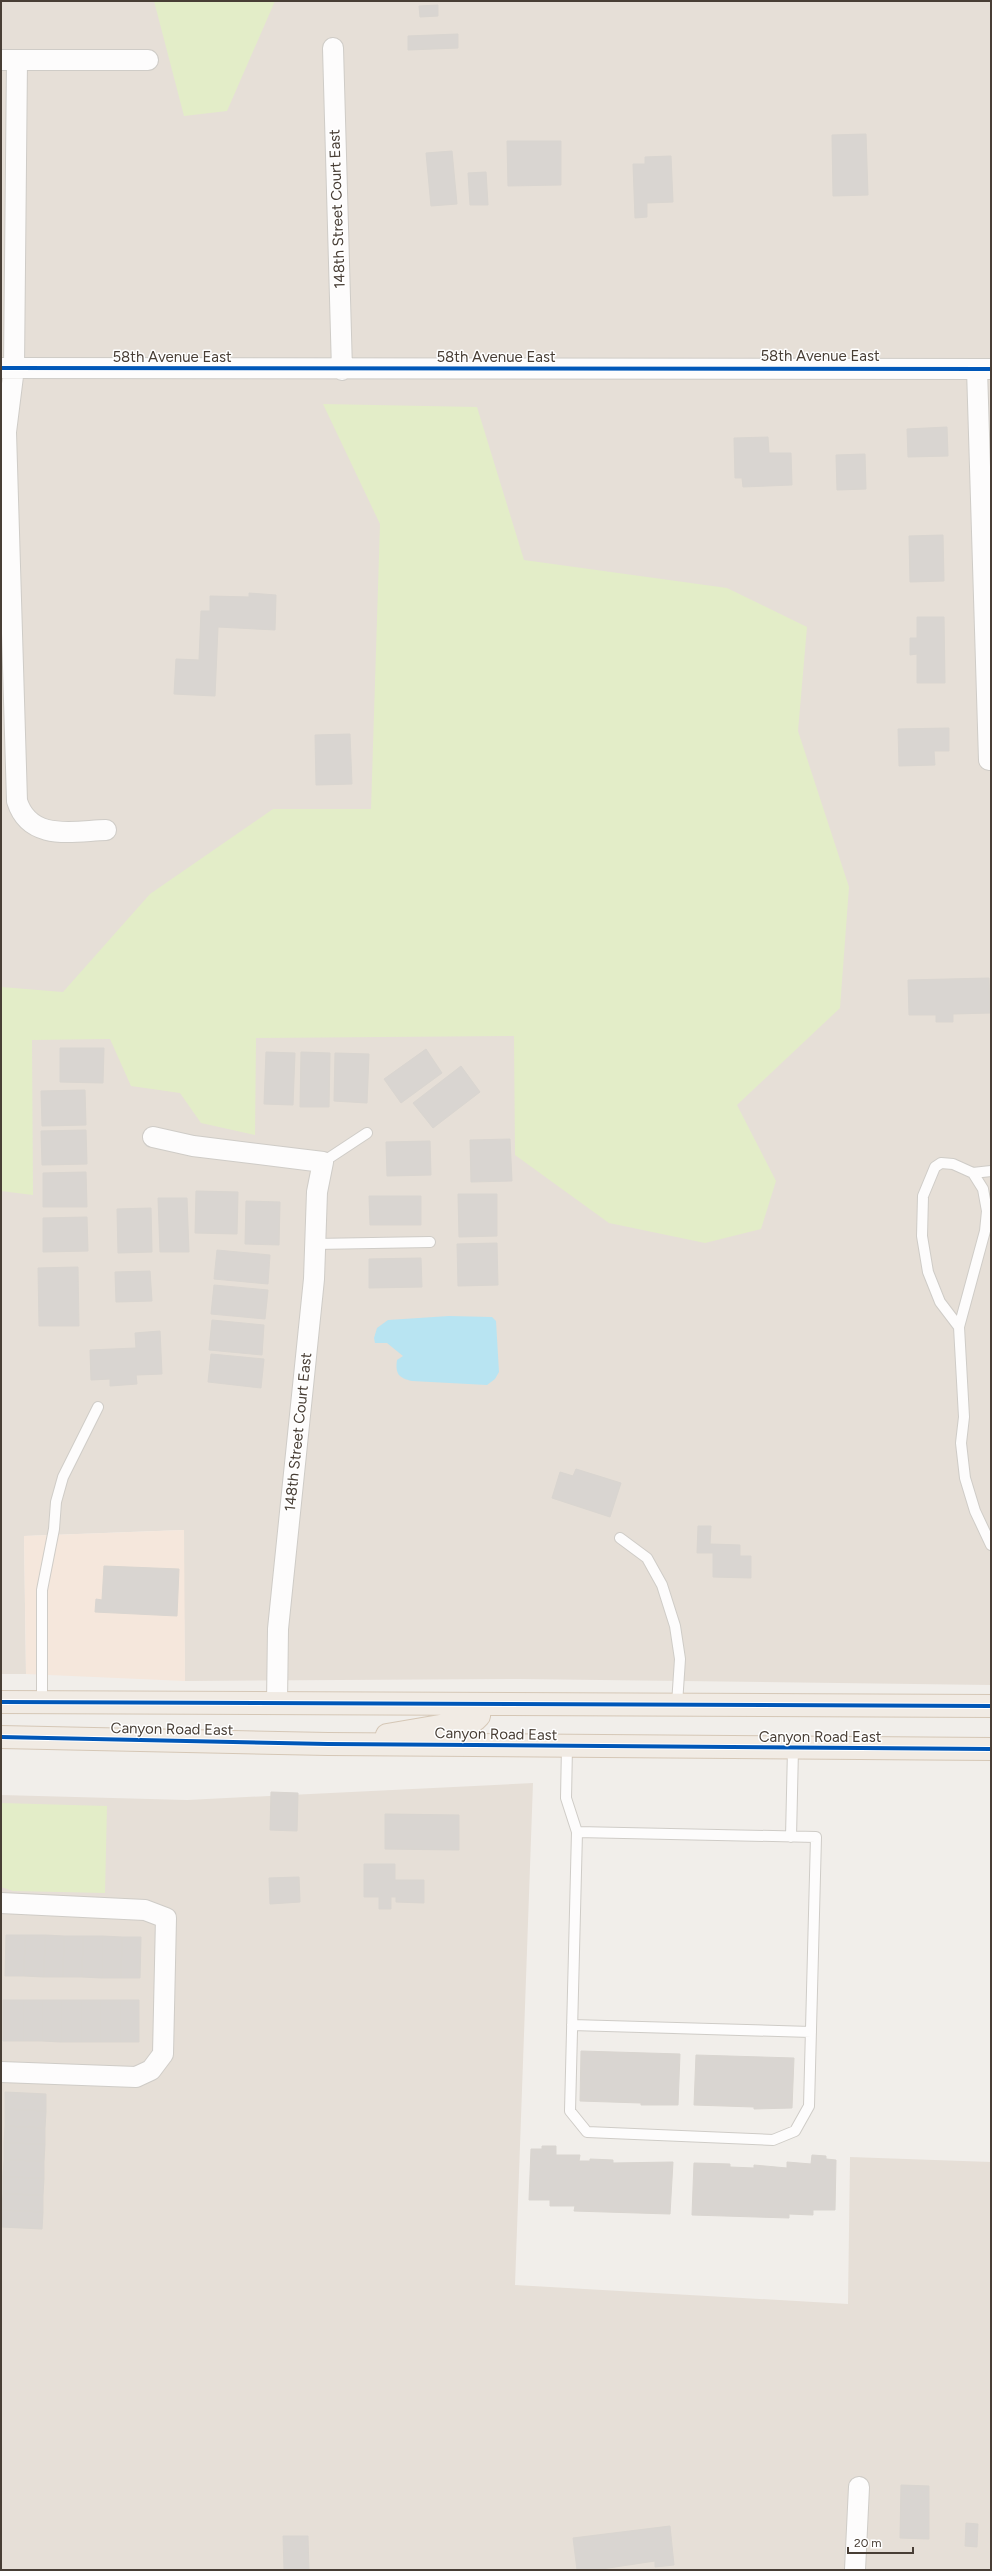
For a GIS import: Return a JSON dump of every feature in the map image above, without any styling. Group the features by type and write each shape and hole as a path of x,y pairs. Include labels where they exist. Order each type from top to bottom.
{"main road":[{"name":"Canyon Road East","path":"1,1702 991,1706"},
{"path":"328,1744 475,1720 479,1716 480,1704"},
{"name":"Canyon Road East","path":"1,1737 328,1744 567,1747 991,1749"}],"street":[{"name":"148th Street Court East","path":"333,48 342,370"},
{"path":"106,830 48,832 33,825 23,814 17,801 6,432 9,60 148,60"},
{"name":"58th Avenue East","path":"7,368 342,370 984,369"},
{"path":"984,369 989,760"},
{"path":"153,1137 193,1146 323,1162"},
{"name":"148th Street Court East","path":"277,1703 278,1629 314,1278 317,1192 323,1162"},
{"path":"1,1904 145,1910 166,1918 163,2054 151,2070 136,2077 1,2072"},
{"path":"855,2570 859,2487"}],"lane":[{"path":"323,1162 367,1133"},
{"path":"959,1327 940,1302 928,1272 922,1236 923,1196 935,1168 941,1163 953,1164 973,1173 991,1170"},
{"path":"973,1173 983,1189 987,1211 985,1231 959,1327 964,1417 961,1443 964,1478 975,1511 991,1545"},
{"path":"315,1244 430,1242"},
{"path":"42,1703 42,1590 63,1477 98,1407"},
{"path":"620,1538 647,1558 662,1585 675,1626 680,1659 677,1704"},
{"path":"567,1747 566,1798 577,1832 570,2111 587,2132 774,2140 795,2131 809,2106 816,1837 577,1832"},
{"path":"791,1837 793,1749"},
{"path":"572,2025 811,2032"}],"shaded area":[{"path":"1,1 991,1 991,1685 519,1679 185,1681 183,1530 24,1536 26,1674 1,1674"},
{"path":"184,1530 185,1681 26,1674 24,1536"},
{"path":"533,1783 515,2285 848,2304 850,2157 991,2162 991,2570 1,2570 1,1795 187,1800"}],"green space":[{"path":"154,1 275,1 227,111 184,116"},
{"path":"323,404 477,407 524,560 727,588 807,627 798,731 849,887 840,1008 737,1105 776,1181 761,1229 705,1243 609,1223 515,1155 514,1036 256,1038 255,1135 201,1123 180,1093 131,1086 110,1039 32,1040 33,1195 1,1191 1,987 63,992 150,894 273,809 371,809 380,524"},
{"path":"1,1803 107,1806 105,1893 13,1891 1,1887"}],"water":[{"path":"449,1316 492,1317 496,1321 499,1372 495,1379 487,1385 408,1380 401,1377 397,1372 397,1360 403,1356 387,1343 375,1343 374,1338 377,1328 388,1320"}],"building":[{"path":"438,5 438,16 420,17 419,6"},
{"path":"458,34 458,48 408,50 408,36"},
{"path":"866,134 868,195 833,196 832,135"},
{"path":"507,141 561,141 561,185 508,186"},
{"path":"452,151 457,204 431,206 426,153"},
{"path":"671,156 673,202 647,203 647,217 635,218 633,164 645,164 645,157"},
{"path":"486,172 488,205 470,205 468,173"},
{"path":"947,427 948,456 908,457 907,429"},
{"path":"768,437 769,453 791,453 792,485 743,487 742,478 735,478 734,438"},
{"path":"865,454 866,489 837,490 836,455"},
{"path":"943,535 944,581 910,582 909,536"},
{"path":"249,593 276,595 275,630 218,627 215,696 174,694 176,659 199,660 201,611 210,611 210,596 249,597"},
{"path":"917,617 944,617 945,683 917,683 917,654 910,655 910,638 917,638"},
{"path":"949,728 949,751 934,751 935,765 899,766 898,729"},
{"path":"350,734 352,784 316,785 315,735"},
{"path":"989,978 990,1013 953,1014 953,1022 936,1022 936,1015 909,1015 908,980"},
{"path":"60,1048 104,1048 103,1083 60,1082"},
{"path":"426,1049 442,1073 401,1103 384,1079"},
{"path":"266,1052 295,1053 293,1105 264,1104"},
{"path":"301,1052 330,1053 329,1107 300,1107"},
{"path":"335,1053 369,1054 367,1103 334,1101"},
{"path":"461,1066 480,1092 433,1128 413,1103"},
{"path":"85,1090 86,1125 42,1126 41,1091"},
{"path":"86,1130 87,1164 42,1165 41,1131"},
{"path":"510,1139 512,1181 471,1182 470,1140"},
{"path":"430,1141 431,1175 387,1176 386,1142"},
{"path":"86,1172 87,1207 43,1207 43,1173"},
{"path":"196,1191 238,1192 237,1234 195,1233"},
{"path":"458,1194 497,1194 497,1236 459,1237"},
{"path":"369,1196 421,1196 421,1225 370,1225"},
{"path":"158,1198 187,1198 189,1252 160,1252"},
{"path":"246,1201 280,1202 279,1245 245,1244"},
{"path":"151,1208 152,1252 118,1253 117,1209"},
{"path":"87,1217 88,1251 43,1252 43,1218"},
{"path":"497,1243 498,1285 458,1286 457,1244"},
{"path":"217,1250 270,1255 268,1284 214,1279"},
{"path":"421,1258 422,1287 369,1288 369,1259"},
{"path":"78,1267 79,1326 39,1326 38,1268"},
{"path":"150,1271 152,1301 116,1302 115,1272"},
{"path":"214,1285 268,1290 265,1319 211,1314"},
{"path":"212,1320 264,1325 262,1355 209,1350"},
{"path":"160,1331 162,1374 136,1375 137,1384 110,1386 110,1379 91,1380 90,1350 136,1348 135,1333"},
{"path":"211,1354 264,1359 261,1388 208,1382"},
{"path":"576,1469 621,1483 610,1517 552,1498 560,1472 573,1476"},
{"path":"698,1526 711,1526 710,1544 740,1545 740,1556 751,1556 751,1578 713,1577 713,1553 697,1553"},
{"path":"104,1566 179,1569 177,1616 95,1612 96,1599 102,1600"},
{"path":"271,1792 298,1793 297,1831 270,1830"},
{"path":"385,1814 459,1815 459,1850 385,1849"},
{"path":"364,1864 395,1864 395,1880 424,1880 424,1903 396,1902 396,1897 391,1897 391,1909 379,1909 379,1897 364,1897"},
{"path":"299,1877 300,1902 270,1904 269,1878"},
{"path":"6,1935 25,1935 24,1976 5,1976"},
{"path":"25,1935 45,1935 44,1977 24,1976"},
{"path":"45,1935 64,1936 63,1977 44,1977"},
{"path":"64,1936 83,1936 82,1977 63,1977"},
{"path":"83,1936 102,1936 102,1978 82,1977"},
{"path":"102,1936 122,1937 121,1978 102,1978"},
{"path":"122,1937 141,1937 140,1978 121,1978"},
{"path":"3,2000 23,2000 23,2041 3,2041"},
{"path":"23,2000 42,2000 42,2041 23,2041"},
{"path":"42,2000 61,2000 61,2042 42,2041"},
{"path":"61,2000 81,2000 81,2042 61,2042"},
{"path":"81,2000 100,2000 100,2042 81,2042"},
{"path":"100,2000 120,2000 120,2042 100,2042"},
{"path":"120,2000 139,2000 139,2042 120,2042"},
{"path":"581,2051 680,2054 678,2105 641,2105 641,2103 580,2101"},
{"path":"696,2055 794,2058 792,2108 754,2109 754,2107 694,2105"},
{"path":"5,2092 46,2094 46,2111 5,2109"},
{"path":"5,2109 46,2111 45,2128 5,2126"},
{"path":"5,2126 45,2128 45,2144 4,2143"},
{"path":"4,2143 45,2144 44,2161 4,2160"},
{"path":"542,2146 556,2146 556,2155 580,2155 579,2161 590,2161 590,2159 613,2160 613,2163 673,2162 670,2214 574,2211 575,2206 550,2206 550,2200 529,2200 531,2149 542,2149"},
{"path":"812,2155 826,2156 826,2159 836,2160 835,2210 813,2210 813,2215 789,2214 789,2218 692,2215 694,2163 730,2164 730,2167 754,2168 754,2165 787,2168 787,2162 811,2164"},
{"path":"4,2160 44,2161 44,2178 3,2177"},
{"path":"3,2177 44,2178 43,2195 3,2194"},
{"path":"3,2194 43,2195 43,2212 2,2210"},
{"path":"2,2210 43,2212 42,2229 2,2227"},
{"path":"901,2485 929,2486 929,2539 900,2538"},
{"path":"966,2523 978,2524 977,2547 965,2546"},
{"path":"670,2526 674,2565 655,2567 655,2561 595,2570 577,2570 573,2538"},
{"path":"283,2536 308,2536 309,2570 284,2570"}],"cycle path":[{"path":"1,368 991,369"},
{"path":"1,1702 991,1706"},
{"path":"1,1737 328,1744 991,1749"}]}
